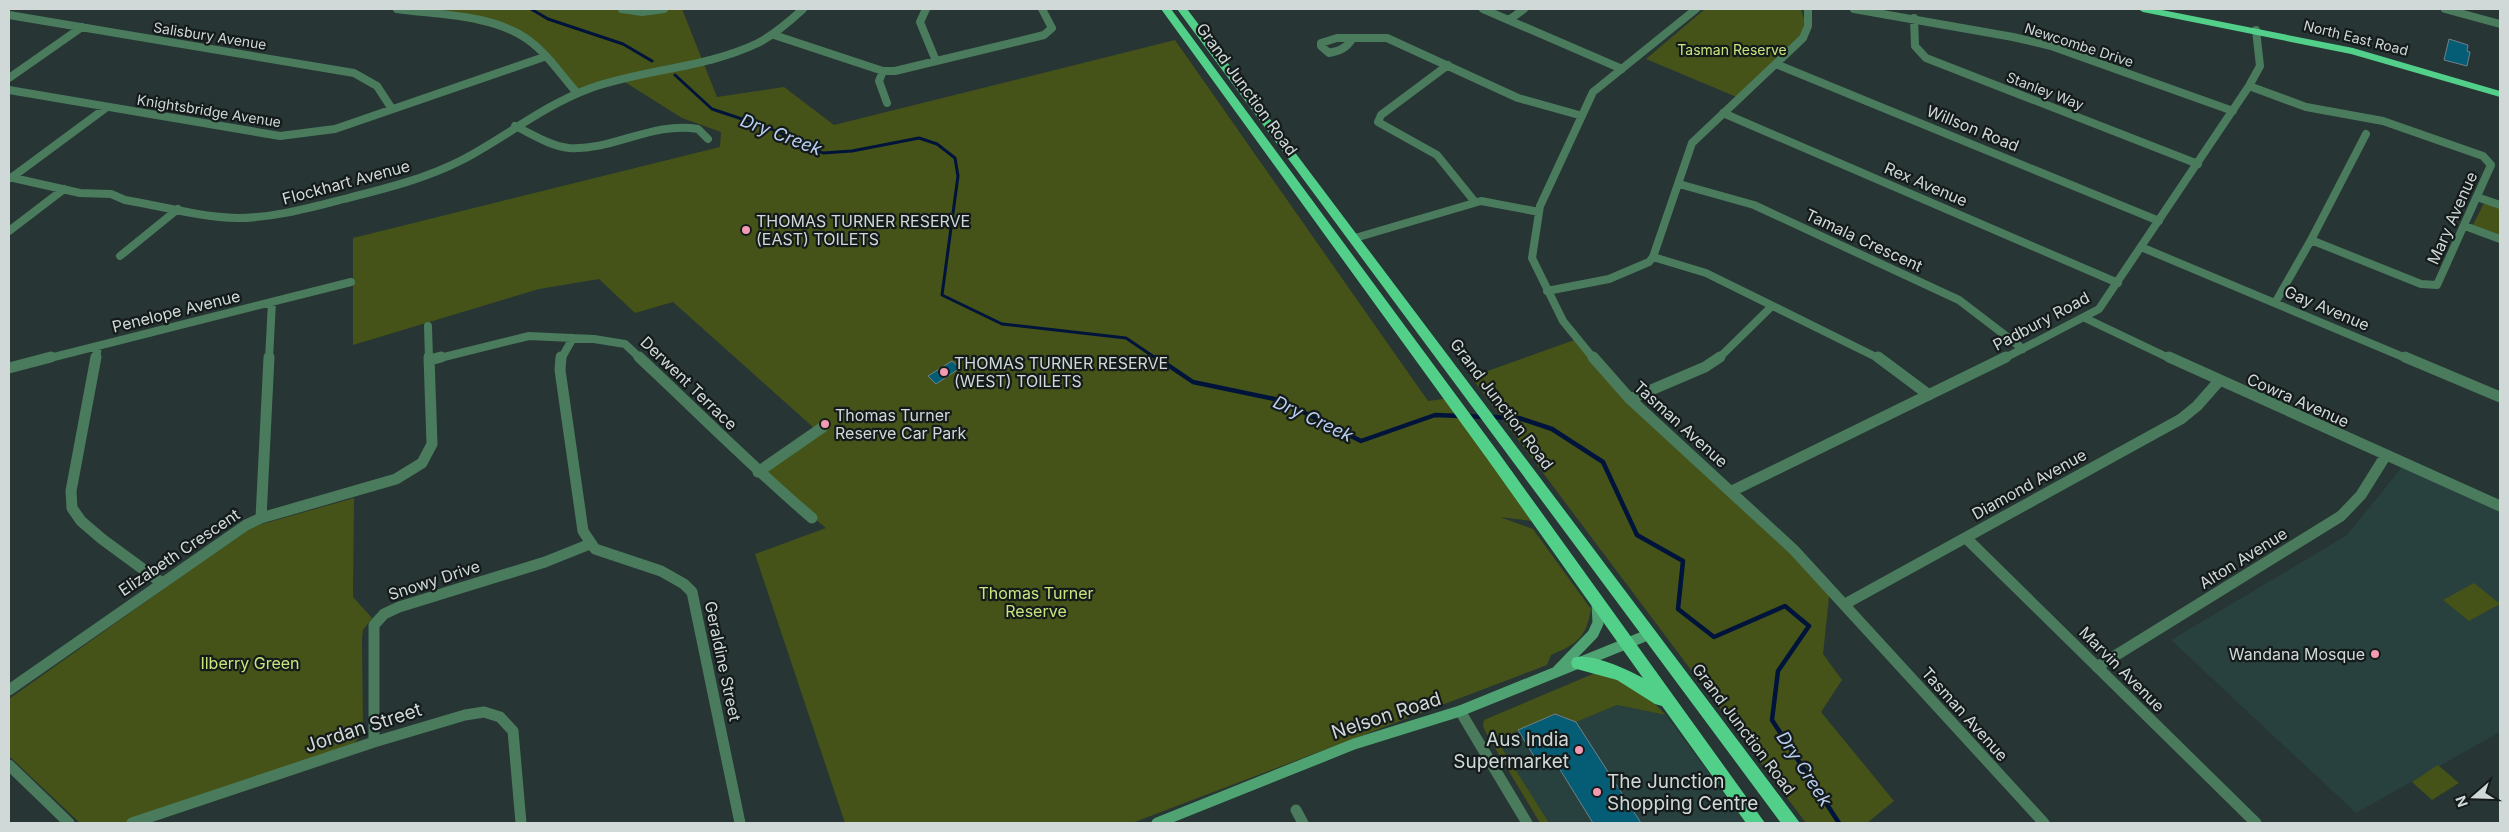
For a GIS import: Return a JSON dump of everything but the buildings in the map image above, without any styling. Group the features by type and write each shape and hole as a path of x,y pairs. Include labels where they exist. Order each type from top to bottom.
{"highway":[{"name":"Grand Junction Road","path":"1166,9 1486,447 1756,823"},
{"name":"Grand Junction Road","path":"1182,9 1791,823"},
{"name":"North East Road","path":"2143,9 2256,30 2353,51 2500,94"},
{"name":"North East Road","path":"2192,9 2365,46 2500,85"},
{"path":"2209,12 2256,30 2275,26"},
{"path":"1193,46 1208,43"},
{"path":"1336,243 1355,238"},
{"path":"1579,663 1599,666 1623,674 1641,683 1674,708"}],"main road":[{"path":"1553,674 1593,634 1598,623 1597,601"},
{"name":"Nelson Road","path":"1158,823 1354,744 1460,711 1650,634"}],"street":[{"path":"397,9 497,26 528,40 577,93"},
{"path":"622,9 642,12 664,9"},
{"name":"Flockhart Avenue","path":"10,177 84,194 111,194 125,200 222,217 280,214 400,186 461,160 548,105 577,93 622,79 726,55 774,35 803,9"},
{"path":"926,9 920,22 936,60"},
{"path":"774,35 882,71 895,71 1047,34 1052,26 1042,9"},
{"path":"1483,9 1622,69"},
{"path":"1509,20 1524,9"},
{"path":"1547,290 1609,279 1643,266 1653,257 1692,143 1698,135 1803,38 1808,26 1808,9"},
{"name":"Newcombe Drive","path":"1854,9 1914,18 2051,46 2233,112"},
{"path":"2445,9 2500,24"},
{"name":"Tasman Avenue","path":"1691,10 1593,92 1579,115 1539,212 1532,258 1563,321 1630,399 1794,550 2044,823"},
{"name":"Salisbury Avenue","path":"9,15 354,73 377,86 392,109"},
{"name":"Stanley Way","path":"1914,18 1913,45 1915,50 1926,58 2198,164"},
{"path":"9,78 82,28"},
{"name":"Padbury Road","path":"1732,491 2023,349 2099,309 2249,86 2260,66 2256,30"},
{"path":"1352,39 1372,36 1387,38 1530,102 1579,115"},
{"name":"Knightsbridge Avenue","path":"9,90 275,136 335,129 544,57"},
{"name":"Willson Road","path":"1776,64 2159,221"},
{"path":"1448,65 1381,115 1378,122 1437,155 1475,202"},
{"path":"882,71 879,81 887,103"},
{"name":"Mary Avenue","path":"2249,86 2306,107 2390,123 2482,156 2491,165 2437,285 2421,284 2311,240"},
{"path":"10,177 107,107"},
{"name":"Rex Avenue","path":"1724,113 2118,283"},
{"path":"515,126 550,143 570,148 588,147 681,126 698,128 708,139"},
{"path":"2275,302 2311,240 2366,134"},
{"name":"Tamala Crescent","path":"1679,184 1754,206 1959,300 2023,349"},
{"path":"9,231 64,189"},
{"path":"2477,197 2500,205"},
{"path":"1355,238 1475,202 1490,201 1539,212"},
{"path":"120,256 178,209"},
{"path":"2465,226 2500,239"},
{"name":"Gay Avenue","path":"2141,247 2500,397"},
{"path":"1653,257 1693,268 1879,358 1928,395"},
{"name":"Penelope Avenue","path":"9,368 351,282"},
{"path":"261,518 272,302"},
{"path":"1630,399 1705,367 1722,357 1772,306"},
{"name":"Cowra Avenue","path":"2085,318 2219,381 2500,506"},
{"path":"428,326 430,360"},
{"name":"Derwent Terrace","path":"430,360 516,337 533,336 617,341 631,347 758,472 812,518"},
{"path":"573,338 561,358 560,370 582,526 590,544"},
{"path":"98,346 71,490 71,504 75,513 87,526 162,583"},
{"name":"Elizabeth Crescent","path":"9,690 237,531 261,518 382,484 402,477 415,468 432,448 430,360"},
{"name":"Diamond Avenue","path":"1845,604 2181,419 2197,406 2219,381"},
{"path":"758,472 823,427"},
{"name":"Alton Avenue","path":"2097,667 2342,516 2366,490 2386,455"},
{"name":"Marvin Avenue","path":"1966,538 2256,823"},
{"name":"Snowy Drive","path":"374,742 376,622 389,611 399,607 545,562 590,544"},
{"name":"Geraldine Street","path":"590,544 600,551 679,581 692,592 740,823"},
{"path":"1460,711 1527,823"},
{"name":"Jordan Street","path":"132,823 374,742 472,713 491,713 500,716 511,727 514,737 521,823"},
{"path":"9,765 69,823"},
{"path":"1296,810 1303,823"}],"shaded area":[{"path":"2402,467 2500,512 2500,732 2356,813 2171,640 2347,535"},
{"path":"1617,705 1666,715 1746,823 1548,823 1500,745 1501,738 1555,714 1576,722"}],"green space":[{"name":"Thomas Turner Reserve","path":"436,9 682,9 717,97 784,87 834,125 1175,40 1428,401 1450,398 1541,522 1500,517 1533,529 1591,609 1583,633 1574,643 1551,655 1547,665 1132,823 845,823 755,554 826,528 758,472 814,428 673,302 635,313 599,279 539,289 353,345 353,238 720,147 721,132 682,118 620,79 577,93 533,45 507,30 437,15"},
{"name":"Tasman Reserve","path":"1705,9 1801,9 1804,20 1803,38 1739,98 1646,59"},
{"path":"2484,203 2500,209 2500,235 2473,225"},
{"path":"1577,339 1830,588 1823,654 1842,680 1821,712 1894,801 1867,823 1806,823 1471,377"},
{"name":"Ilberry Green","path":"354,498 353,597 372,618 363,630 362,639 363,726 360,737 353,744 125,823 80,823 9,756 9,699 245,531 259,525"},
{"path":"2474,583 2500,604 2469,621 2443,600"},
{"path":"1600,671 1638,687 1666,715 1617,705 1576,722 1555,714 1502,738 1500,745 1549,823 1540,823 1486,733 1483,726 1484,720"},
{"path":"2438,765 2459,783 2432,800 2412,782"}],"waterway":[{"name":"Dry Creek","path":"531,9 548,19 623,44 652,61"},
{"name":"Dry Creek","path":"675,75 712,109 769,128 823,153 852,151 919,138 937,144 955,158 958,176 942,295 1002,324 1126,338 1157,359"},
{"name":"Dry Creek","path":"1156,357 1193,382 1279,400 1361,441 1435,415 1461,416"},
{"name":"Dry Creek","path":"1468,416 1483,417"},
{"name":"Dry Creek","path":"1490,417 1519,418 1552,429 1603,462 1637,535 1683,561 1678,609 1714,637 1785,606 1809,626 1778,671 1772,720 1839,823"}],"place":[{"name":"THOMAS TURNER RESERVE (EAST) TOILETS","path":"746,230"},
{"name":"THOMAS TURNER RESERVE (WEST) TOILETS","path":"944,372"},
{"name":"Thomas Turner Reserve Car Park","path":"825,424"},
{"name":"Wandana Mosque","path":"2375,654"},
{"name":"Aus India Supermarket","path":"1579,750"},
{"name":"The Junction Shopping Centre","path":"1597,792"}]}
